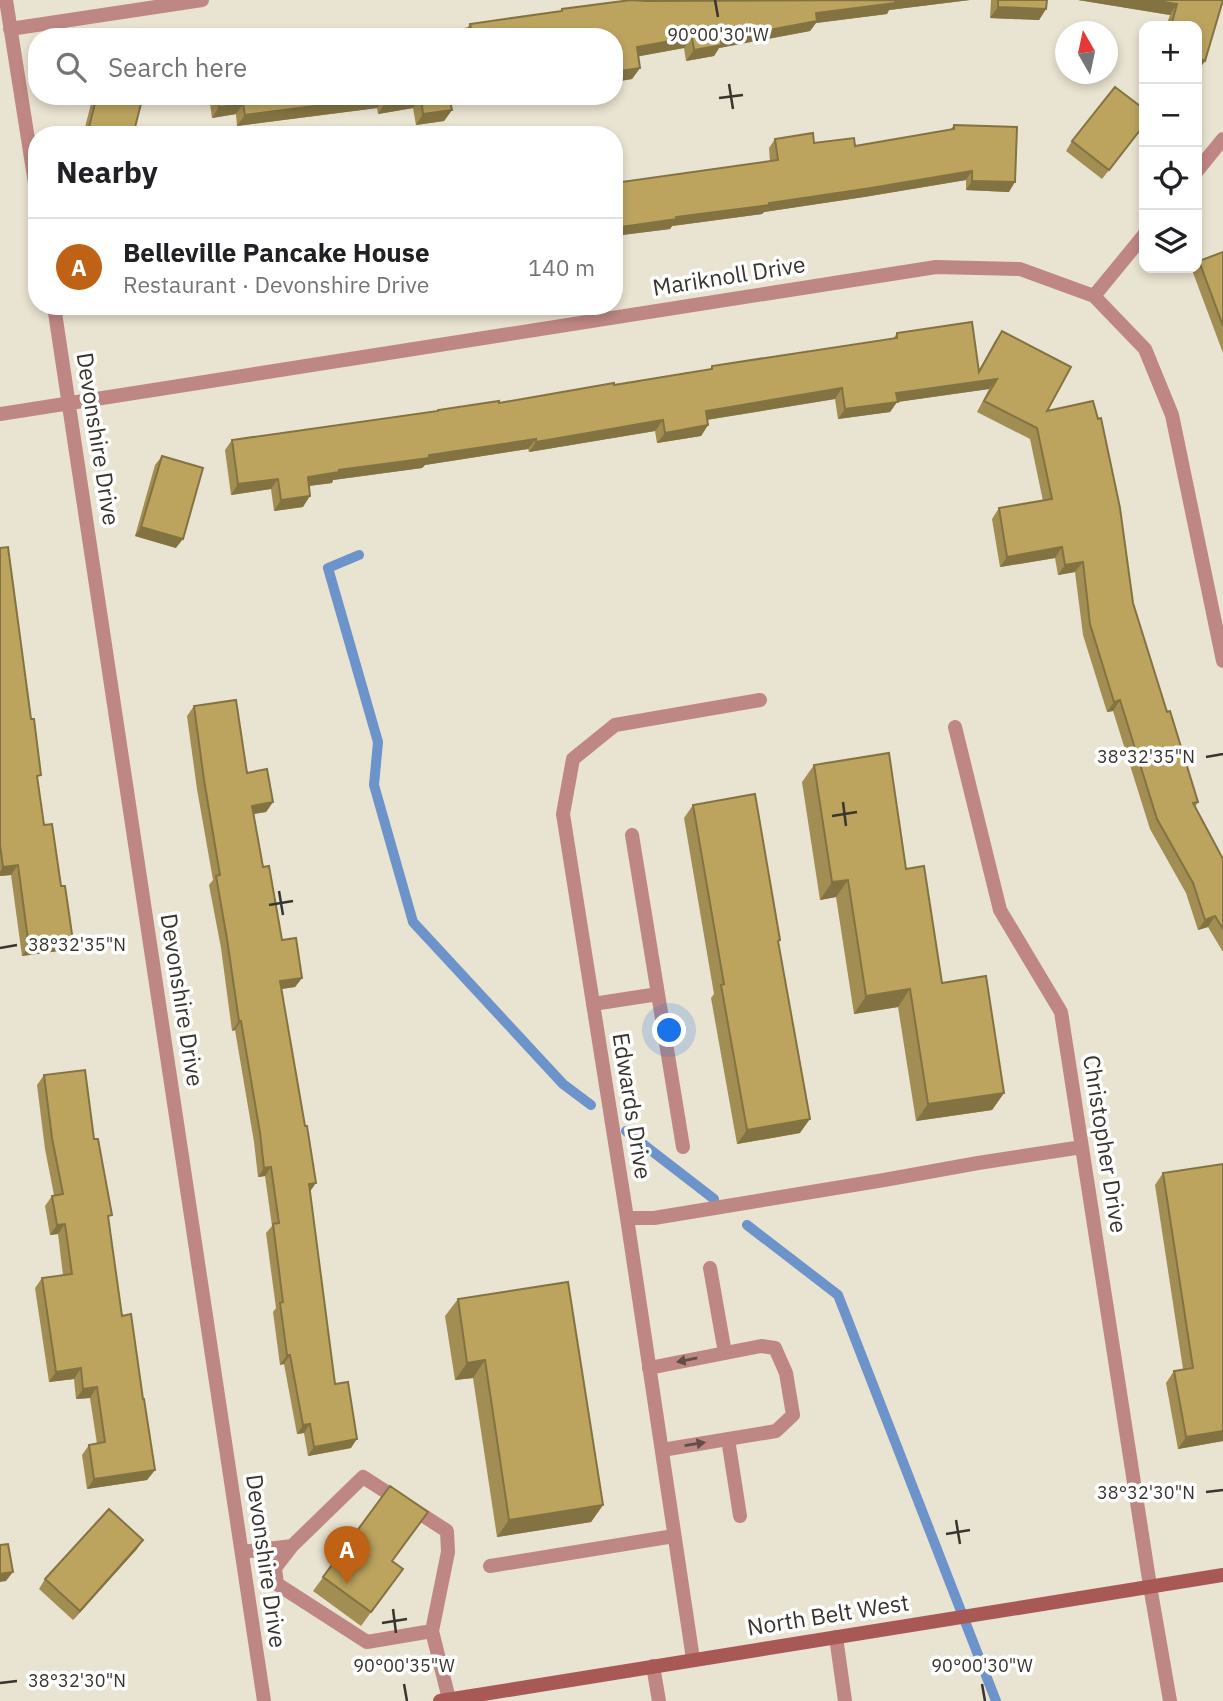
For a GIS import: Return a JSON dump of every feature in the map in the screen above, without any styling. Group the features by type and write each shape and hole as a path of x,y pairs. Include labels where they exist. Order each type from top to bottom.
{"main road":[{"name":"North Belt West","path":"445,1700 500,1696 693,1659 1223,1575"}],"street":[{"path":"6,0 28,141"},
{"path":"10,29 202,0"},
{"path":"1202,165 1223,139"},
{"path":"1139,241 1094,296 1145,349 1172,415 1223,661"},
{"name":"Mariknoll Drive","path":"0,414 936,267 1020,269 1094,296"},
{"name":"Devonshire Drive","path":"55,315 264,1701"},
{"name":"Edwards Drive","path":"693,1659 563,814 573,759 615,725 760,700"},
{"name":"Christopher Drive","path":"955,727 1000,910 1060,1012 1170,1701"},
{"path":"632,835 683,1147"},
{"path":"593,1004 658,994"},
{"path":"627,1218 654,1218 1083,1147"},
{"path":"710,1268 725,1353"},
{"path":"649,1367 761,1346 775,1348 786,1373 793,1415 776,1431 662,1450"},
{"path":"728,1439 740,1516"},
{"path":"432,1631 367,1642 277,1584 275,1568 292,1546 363,1477 447,1531 448,1552 432,1631 445,1700"},
{"path":"490,1566 674,1536"},
{"path":"242,1552 292,1546"},
{"path":"836,1637 845,1701"},
{"path":"653,1666 659,1701"}],"building":[{"path":"631,0 895,0 895,3 816,13 817,21 720,39 722,45 694,50 692,37 637,47 640,68 623,71 623,28 471,28 470,24"},
{"path":"998,0 1047,0 1046,9 998,7"},
{"path":"1151,0 1223,0 1205,61 1202,60 1202,21 1172,21 1177,4"},
{"path":"1115,87 1139,105 1139,131 1109,170 1072,141"},
{"path":"95,105 141,105 135,126 89,126"},
{"path":"243,105 322,105 245,115"},
{"path":"422,105 451,105 452,110 423,114"},
{"path":"954,125 1017,127 1015,182 972,181 972,171 623,227 623,182 778,160 775,139 813,133 814,143 854,138 855,146 954,129"},
{"path":"1223,252 1223,326 1202,269 1202,260"},
{"path":"972,322 979,372 1002,331 1071,367 1047,411 1093,401 1098,419 1101,418 1120,508 1133,603 1198,802 1193,803 1223,859 1223,929 1215,916 1205,920 1193,883 1157,819 1120,700 1114,702 1090,624 1083,562 1065,565 1062,547 1007,557 999,508 1052,499 1037,428 984,401 997,379 896,393 898,402 845,409 842,388 706,411 708,425 665,433 663,420 536,442 536,439 429,455 429,458 339,470 308,477 310,496 281,500 278,479 238,484 232,440 614,385 712,369 712,366 897,338 897,333"},
{"path":"162,456 203,468 183,539 141,527"},
{"path":"8,547 31,719 34,719 41,775 37,776 44,825 52,824 73,941 29,947 18,865 3,867 0,845 0,548"},
{"path":"236,700 247,773 267,769 273,802 252,806 263,867 269,866 282,940 296,938 302,978 280,981 316,1183 309,1184 335,1384 348,1382 357,1439 314,1447 310,1424 303,1425 290,1355 287,1355 273,1224 279,1223 271,1167 264,1168 239,1021 216,876 220,875 194,706"},
{"path":"889,753 906,869 924,866 942,983 986,976 1004,1093 928,1104 910,989 866,996 848,880 832,882 814,765"},
{"path":"755,794 810,1119 747,1130 693,805"},
{"path":"85,1070 94,1139 98,1139 112,1215 108,1216 122,1316 131,1314 155,1470 94,1479 89,1445 105,1442 97,1387 83,1389 81,1368 56,1372 42,1278 72,1274 65,1224 57,1225 52,1196 63,1194 44,1075"},
{"path":"1223,1164 1223,1431 1186,1437 1174,1371 1193,1368 1163,1173"},
{"path":"568,1282 603,1505 509,1520 485,1360 467,1363 458,1299"},
{"path":"390,1486 428,1512 392,1561 403,1569 371,1612 323,1577"},
{"path":"109,1509 143,1540 80,1611 45,1579"},
{"path":"8,1544 13,1572 0,1574 0,1545"}],"waterway":[{"path":"359,555 328,568 378,742 374,785 413,922 563,1084 591,1105"},
{"path":"626,1131 714,1199"},
{"path":"747,1225 838,1295 996,1701"}],"place":[{"name":"Belleville Pancake House","path":"347,1584"}]}
